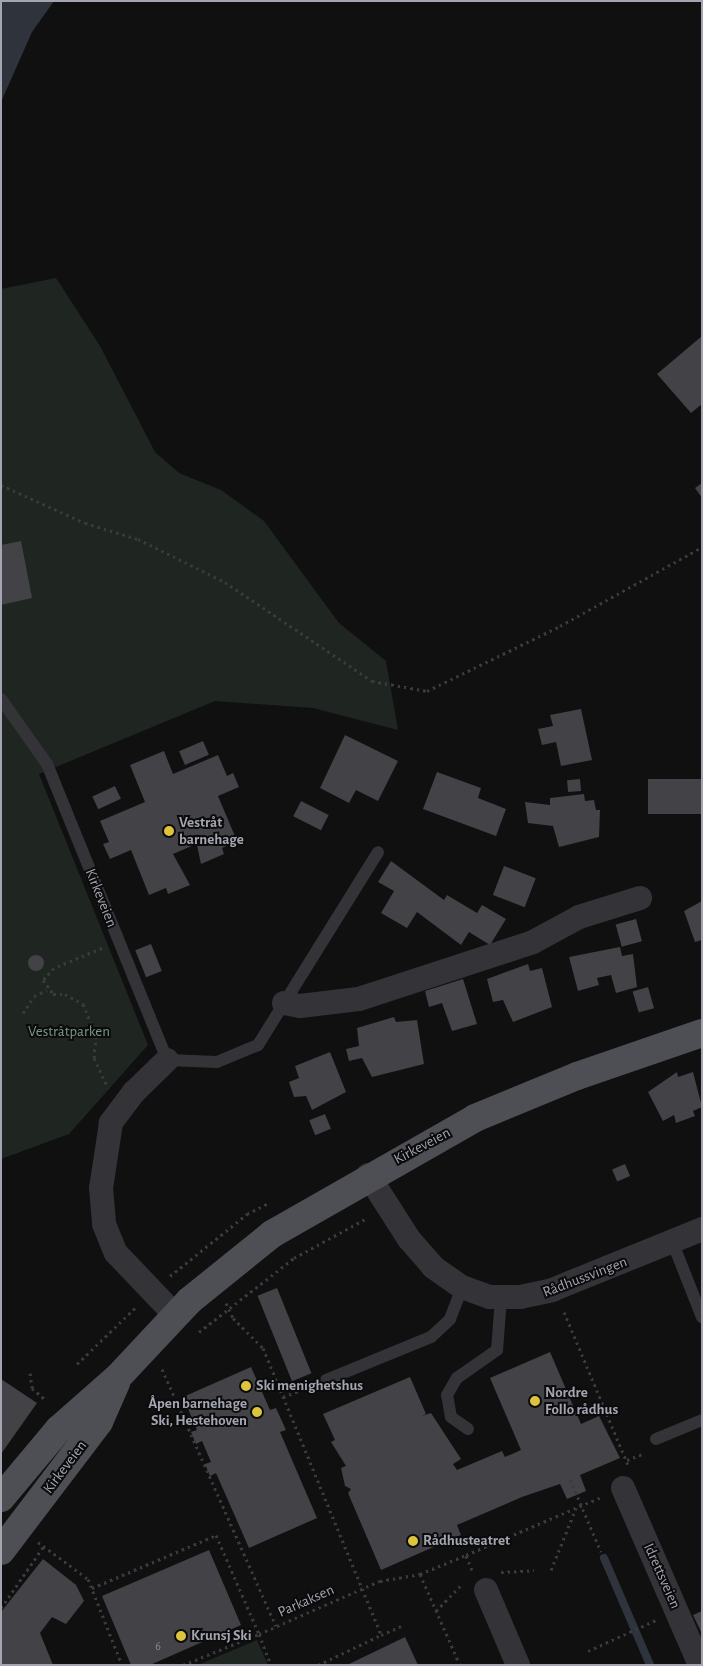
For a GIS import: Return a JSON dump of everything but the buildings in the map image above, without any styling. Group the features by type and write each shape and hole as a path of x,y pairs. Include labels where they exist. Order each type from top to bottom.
{"main road":[{"name":"Kirkeveien","path":"1,1498 59,1429 118,1377 175,1315 248,1251 368,1175 504,1104 702,1033"},
{"name":"Kirkeveien","path":"1,1551 99,1422 118,1377"}],"street":[{"path":"284,1002 300,1006 359,999 533,942 579,918 640,898"},
{"path":"167,1060 124,1105 111,1123 105,1148 100,1188 104,1224 124,1265 175,1315"},
{"name":"Rådhussvingen","path":"368,1175 420,1253 462,1288 500,1298 552,1290 702,1229"},
{"name":"Idrettsveien","path":"623,1488 700,1665"},
{"path":"480,1582 518,1665"}],"lane":[{"name":"Kirkeveien","path":"1,698 47,764 167,1060"},
{"path":"167,1060 217,1062 258,1045 378,852"},
{"path":"672,1241 702,1317"},
{"path":"326,1380 430,1337 450,1319 462,1288"},
{"path":"468,1429 451,1417 447,1395 457,1378 497,1350 500,1298"},
{"path":"656,1439 702,1420"}],"path":[{"path":"1,485 85,523 138,539 225,582 372,680 427,691 560,626 702,547"},
{"path":"47,990 43,980 54,968 119,941"},
{"path":"23,1013 34,996 47,990 83,1004 96,1036 97,1065 111,1094 124,1105"},
{"path":"160,1272 166,1279 247,1214"},
{"path":"192,1338 228,1306 324,1239 376,1214"},
{"path":"552,1290 623,1446 629,1475 623,1488"},
{"path":"223,1298 233,1318 263,1348 381,1635"},
{"path":"77,1364 144,1300"},
{"path":"162,1369 276,1626"},
{"path":"30,1373 32,1388 46,1400"},
{"path":"283,1397 326,1380"},
{"path":"570,1479 601,1552"},
{"name":"Parkaksen","path":"184,1665 362,1588 420,1574 623,1488"},
{"path":"551,1570 576,1508"},
{"path":"92,1588 216,1535 271,1665"},
{"path":"34,1538 88,1579 122,1665"},
{"path":"1,1608 44,1546"},
{"path":"466,1555 480,1582"},
{"path":"420,1574 460,1665"},
{"path":"588,1651 677,1610"},
{"path":"318,1665 401,1626"}],"green space":[{"name":"Vestråtparken","path":"56,278 100,346 155,452 179,473 221,490 264,521 339,623 386,661 398,730 313,708 215,701 39,774 148,1045 69,1134 1,1159 1,289"},
{"path":"257,1640 268,1665 198,1665 200,1664"}],"shaded area":[{"path":"1,1 54,1 32,32 1,102"}],"waterway":[{"path":"604,1558 650,1665"}],"place":[{"name":"Vestråt barnehage","path":"169,831"},
{"name":"Ski menighetshus","path":"246,1386"},
{"name":"Nordre Follo rådhus","path":"535,1401"},
{"name":"Åpen barnehage Ski, Hestehoven","path":"257,1412"},
{"name":"Rådhusteatret","path":"413,1541"},
{"name":"Krunsj Ski","path":"181,1636"}]}
